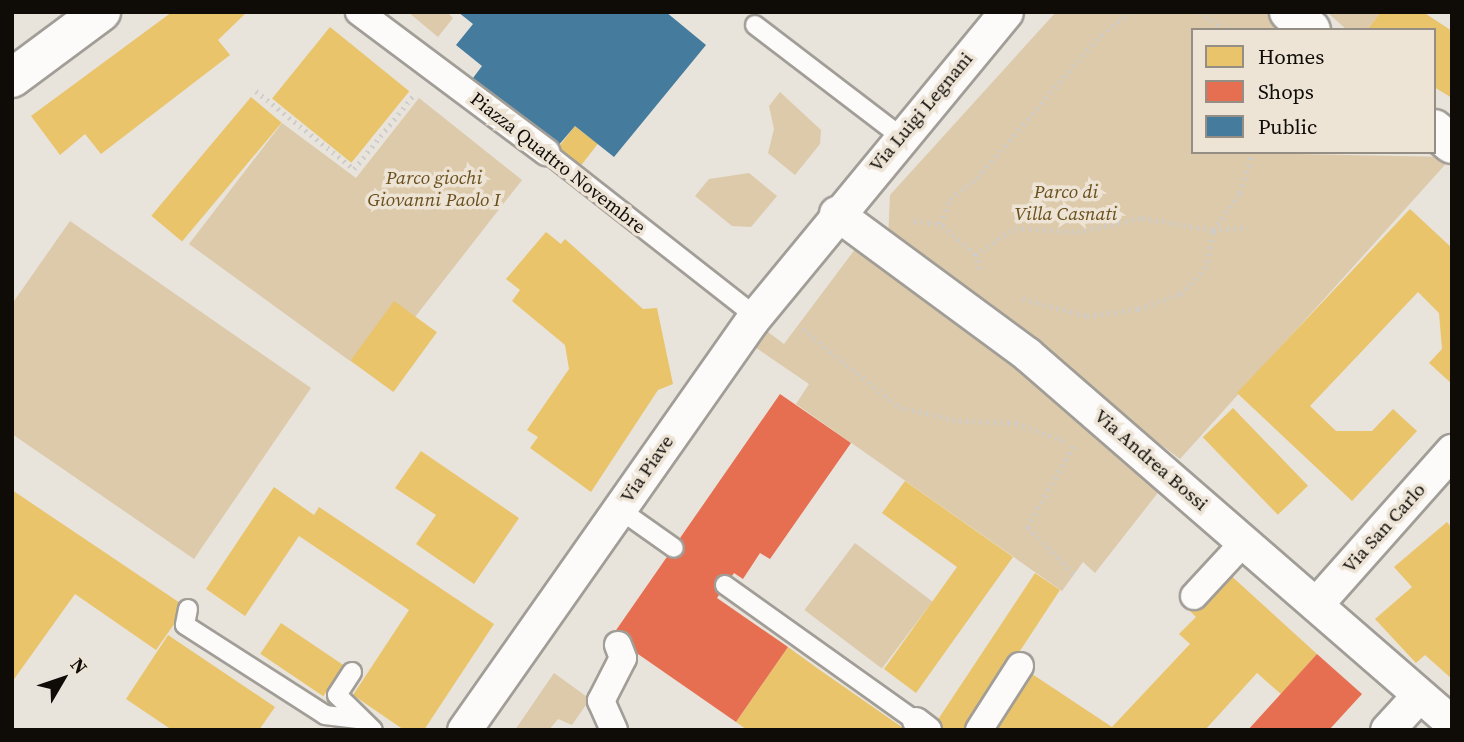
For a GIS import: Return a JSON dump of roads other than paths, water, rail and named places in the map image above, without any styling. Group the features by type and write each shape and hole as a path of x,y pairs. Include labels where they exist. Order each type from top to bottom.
{"street":[{"path":"12,78 102,12"},
{"name":"Piazza Quattro Novembre","path":"359,12 546,152"},
{"name":"Via Luigi Legnani","path":"836,213 1006,12"},
{"path":"1289,12 1309,28"},
{"path":"1436,131 1452,144"},
{"name":"Via Piave","path":"464,730 755,316 836,213"},
{"name":"Via Andrea Bossi","path":"836,213 1027,354 1452,723"},
{"name":"Via San Carlo","path":"1316,604 1452,451"},
{"path":"1194,596 1245,541"},
{"path":"614,730 601,701 623,658 618,645"},
{"path":"979,730 1020,666"},
{"path":"1387,730 1419,695"}],"lane":[{"path":"755,25 900,136"},
{"name":"Piazza Quattro Novembre","path":"546,152 755,316"},
{"path":"619,509 674,548"},
{"path":"725,585 922,726"},
{"path":"188,609 185,625 325,715 358,719"},
{"path":"352,672 337,695 358,719 373,730"}],"park label":[{"name":"Parco giochi Giovanni Paolo I","path":"434,189"},
{"name":"Parco di Villa Casnati","path":"1066,203"}]}
